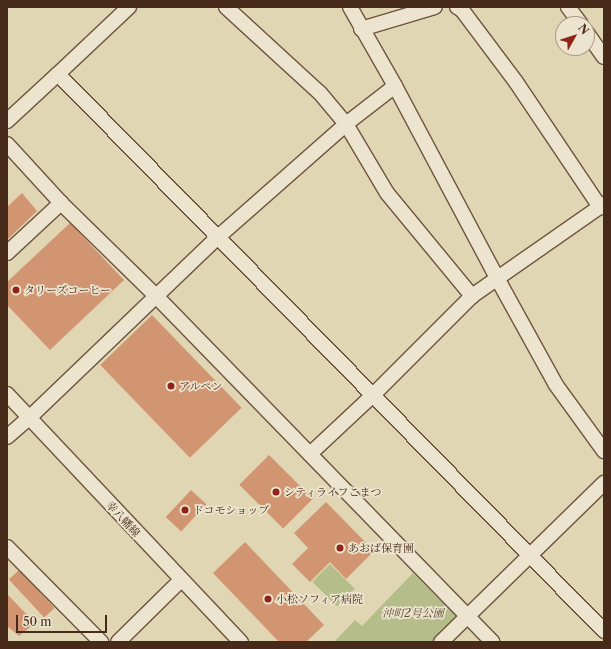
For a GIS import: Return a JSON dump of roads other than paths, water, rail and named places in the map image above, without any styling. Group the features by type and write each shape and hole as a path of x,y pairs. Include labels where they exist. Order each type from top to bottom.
{"street":[{"path":"7,121 128,7"},
{"path":"226,7 320,93 346,124 387,193 472,296"},
{"path":"350,7 361,29 395,86 497,278 556,384 604,451"},
{"path":"361,29 435,7"},
{"path":"310,454 373,395 472,296 602,205 516,82 462,10 457,7"},
{"path":"568,7 574,16"},
{"path":"595,44 604,57"},
{"path":"58,74 604,631"},
{"path":"7,437 28,419 155,295 218,237 346,124 395,86"},
{"path":"7,144 61,203 155,295 493,642"},
{"path":"7,254 61,203"},
{"name":"幸八幡線","path":"7,394 28,419 240,642"},
{"path":"441,642 604,483"},
{"path":"7,547 101,642"},
{"path":"118,642 181,580"}],"place":[{"name":"タリーズコーヒー","path":"16,290"},
{"name":"アルペン","path":"171,386"},
{"name":"シティライフこまつ","path":"276,492"},
{"name":"ドコモショップ","path":"185,510"},
{"name":"あおば保育園","path":"340,548"},
{"name":"小松ソフィア病院","path":"268,599"}],"park label":[{"name":"沖町2号公園","path":"413,613"}]}
